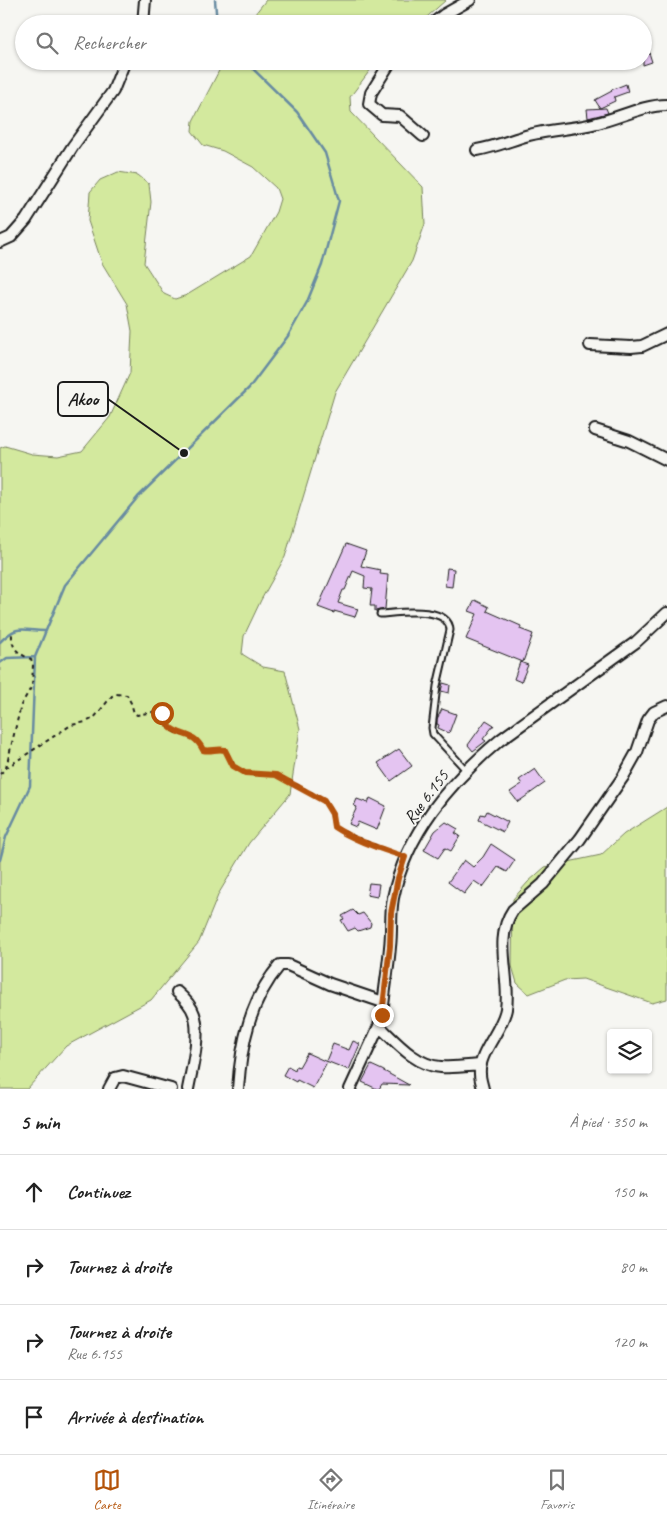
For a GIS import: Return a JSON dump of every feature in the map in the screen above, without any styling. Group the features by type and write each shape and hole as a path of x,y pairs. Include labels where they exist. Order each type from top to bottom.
{"street":[{"path":"143,15 144,0"},
{"path":"444,15 470,0"},
{"path":"0,242 11,237 26,220 73,146 113,91 121,70"},
{"path":"385,70 371,93 370,104 382,115 400,116 423,136"},
{"path":"477,150 493,148 529,135 594,124 656,106 667,105"},
{"path":"590,345 642,346 667,334"},
{"path":"595,430 629,441 667,460"},
{"name":"Rue 6.155","path":"350,1089 379,1026 382,1015 390,946 391,913 398,878 414,839 434,807 467,771 500,740 636,642 667,613"},
{"path":"483,1089 480,1073 481,1065 500,1027 506,1010 503,943 504,932 510,914 543,884 580,839 623,777 637,752 648,720 654,712 667,706"},
{"path":"238,1089 239,1068 250,1018 260,992 280,965 288,965 330,984 383,1002"},
{"path":"177,992 187,1001 194,1014 197,1040 188,1089"},
{"path":"379,1026 403,1048 431,1066 481,1065"},
{"path":"110,1089 115,1078 123,1076 171,1089"}],"lane":[{"path":"380,614 417,612 437,615 450,625 437,686 432,728 434,734 467,771"}],"path":[{"path":"6,768 21,705 32,686 34,664 31,659 18,653 15,649 12,634"},
{"path":"0,774 6,768 71,725 94,718 112,696 116,694 127,695 132,703 134,713 137,715 158,711 162,713 165,722 173,731 192,736 200,742 203,750 209,751 218,748 225,750 233,766 245,773 276,775 324,801 332,814 334,827 337,829 364,842 405,857"}],"green space":[{"path":"266,0 446,0 429,15 254,15"},
{"path":"219,70 370,70 350,97 351,112 423,187 425,224 412,261 335,392 285,557 244,636 242,654 263,667 285,671 300,729 290,794 249,843 219,893 199,942 151,1000 66,1046 27,1089 0,1089 0,448 5,446 32,454 58,456 82,451 110,417 130,373 132,331 127,304 102,263 88,221 90,192 100,180 118,172 138,175 149,184 151,202 144,263 164,294 175,299 187,295 251,256 276,212 280,199 276,188 253,167 223,151 203,145 192,131 193,121"},
{"path":"667,807 667,999 652,1003 583,979 565,980 529,994 517,983 512,966 513,899 545,867 601,855 624,834"}],"building":[{"path":"626,84 628,92 614,97 615,101 600,108 595,100 611,90"},
{"path":"606,108 608,113 588,118 587,109"},
{"path":"346,544 366,551 361,566 381,570 380,574 388,575 385,609 375,611 375,606 370,606 372,589 364,588 365,576 353,571 338,603 358,609 355,617 334,611 334,613 318,607"},
{"path":"447,568 454,569 452,587 445,586"},
{"path":"475,600 489,607 487,611 521,626 520,629 533,634 523,662 466,639 477,614 469,611"},
{"path":"520,662 528,665 521,682 514,679"},
{"path":"443,683 450,685 449,693 441,691"},
{"path":"442,709 456,714 449,733 438,728 437,719"},
{"path":"486,720 494,725 483,739 486,741 473,751 468,745"},
{"path":"399,749 412,766 391,781 378,763"},
{"path":"535,769 545,783 518,802 510,792 522,784 519,780"},
{"path":"370,798 386,806 377,830 358,822 356,827 349,824 357,807 354,806 357,799 368,803"},
{"path":"487,811 508,822 503,832 479,820 481,814 485,815"},
{"path":"446,822 458,829 455,833 460,836 451,851 445,848 438,858 424,850 435,831"},
{"path":"491,844 515,860 507,872 498,867 483,887 474,881 464,894 448,882 464,860 473,867 483,857"},
{"path":"369,883 379,884 377,897 367,895"},
{"path":"353,910 358,915 363,913 371,923 370,927 358,931 355,928 348,931 341,920 344,919 342,916"},
{"path":"353,1041 360,1044 349,1070 326,1061 333,1044 349,1050"},
{"path":"307,1053 327,1062 313,1088 283,1075 288,1066 295,1070 296,1066 299,1067"},
{"path":"371,1065 409,1085 382,1084 377,1089 362,1082"}],"waterway":[{"path":"215,0 216,15"},
{"path":"0,860 6,837 30,786 35,657 65,585 138,497 249,388 288,336 307,302 322,265 339,201 325,153 297,112 254,70"},
{"path":"0,642 12,632 21,629 46,631"},
{"path":"0,663 7,658 35,657"}],"place":[{"name":"Akoo","path":"184,453"}],"route":[{"path":"162,713 165,722 173,731 192,736 200,742 203,750 209,751 218,748 225,750 233,766 245,773 276,775 324,801 329,807 334,827 337,829 405,857 393,898 390,946 382,1015"}]}
